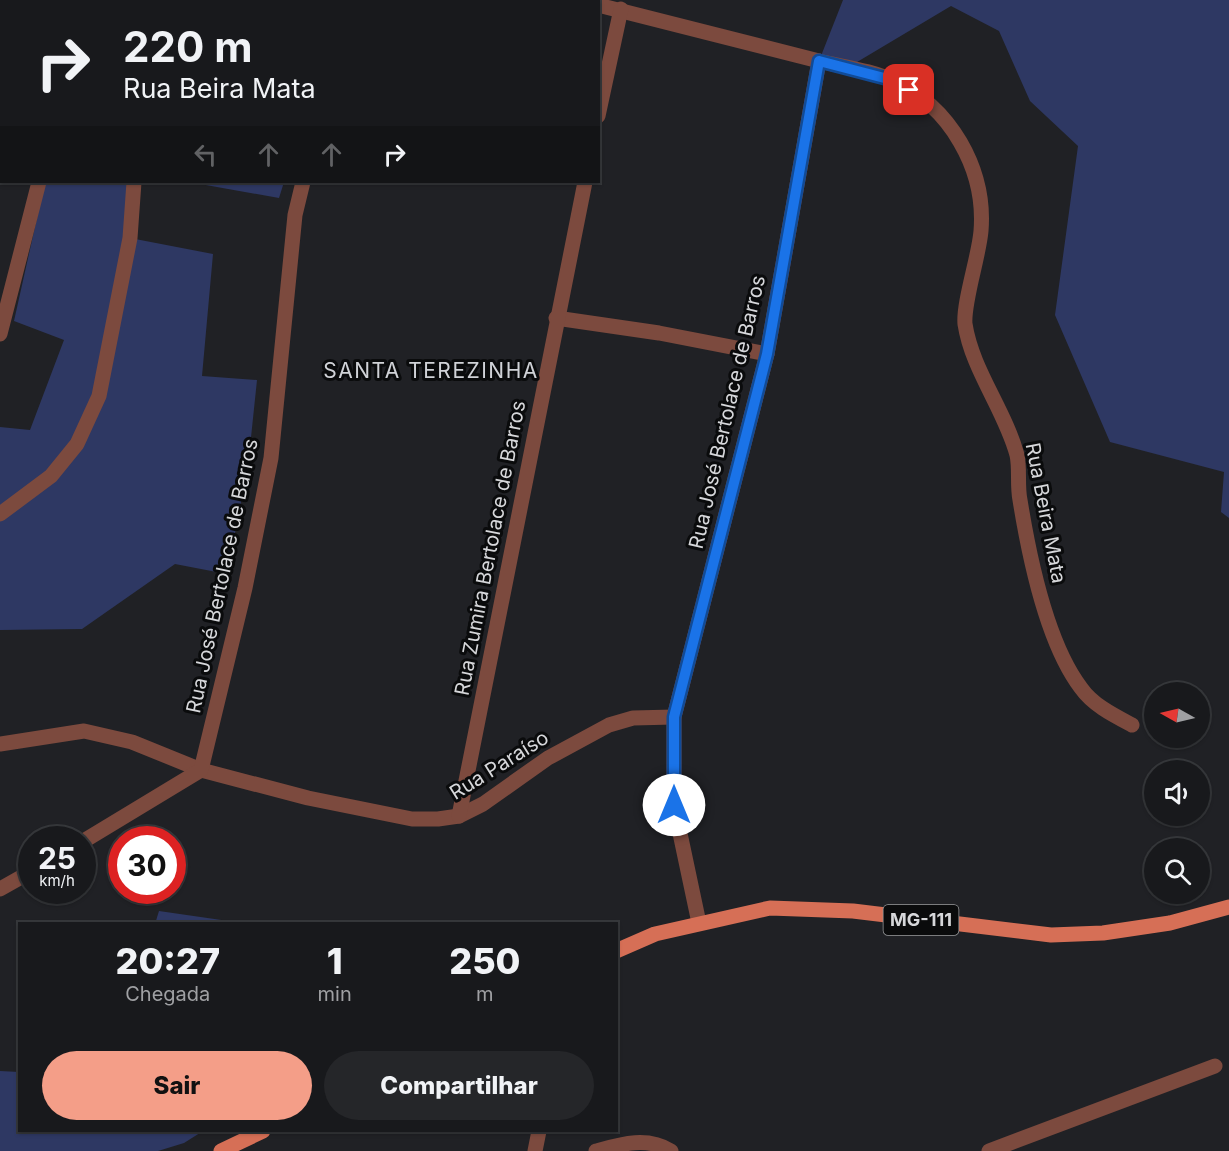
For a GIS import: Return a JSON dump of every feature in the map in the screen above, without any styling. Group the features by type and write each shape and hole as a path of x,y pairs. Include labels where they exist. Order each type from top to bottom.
{"main road":[{"name":"MG-111","path":"618,950 655,934 770,908 853,911 991,930 1051,935 1082,934 1170,923 1229,907"},
{"path":"221,1151 261,1132"}],"street":[{"path":"600,5 819,61"},
{"path":"600,107 621,9"},
{"name":"Rua Beira Mata","path":"819,61 892,80 926,100 957,135 974,170 981,197 981,230 965,323 973,350 1017,456 1019,497 1038,587 1064,660 1081,689 1105,711 1131,725"},
{"name":"Rua José Bertolace de Barros","path":"699,923 674,805 674,717 767,354 819,61"},
{"path":"0,334 39,183"},
{"path":"0,514 51,476 77,444 99,396 130,238 134,183"},
{"name":"Rua José Bertolace de Barros","path":"201,770 245,588 271,458 295,215 303,183"},
{"name":"Rua Zumira Bertolace de Barros","path":"459,816 556,318 585,183"},
{"path":"556,318 659,333 767,354"},
{"name":"Rua Paraíso","path":"0,744 84,731 132,741 201,770 308,798 412,819 459,816 483,804 548,758 609,725 633,718 674,717"},
{"path":"96,834 201,770"},
{"path":"0,889 18,879"},
{"path":"989,1151 1215,1066"},
{"path":"535,1151 539,1132"},
{"path":"596,1151 624,1143 645,1142 671,1151"}],"shaded area":[{"path":"843,0 1229,0 1229,518 1221,512 1224,472 1110,442 1055,315 1078,146 1030,101 999,31 951,6 847,68 819,61"},
{"path":"45,183 134,183 130,238 213,254 202,376 257,380 248,466 227,574 175,564 82,629 0,630 0,427 30,430 64,340 14,321"},
{"path":"195,183 284,183 279,198"},
{"path":"159,911 235,922 156,922"},
{"path":"0,1071 18,1072 18,1132 201,1132 184,1143 158,1151 0,1151"}],"district":[{"name":"SANTA TEREZINHA","path":"431,371"}],"route":[{"path":"674,805 674,717 767,354 819,61 892,80 909,90"}]}
